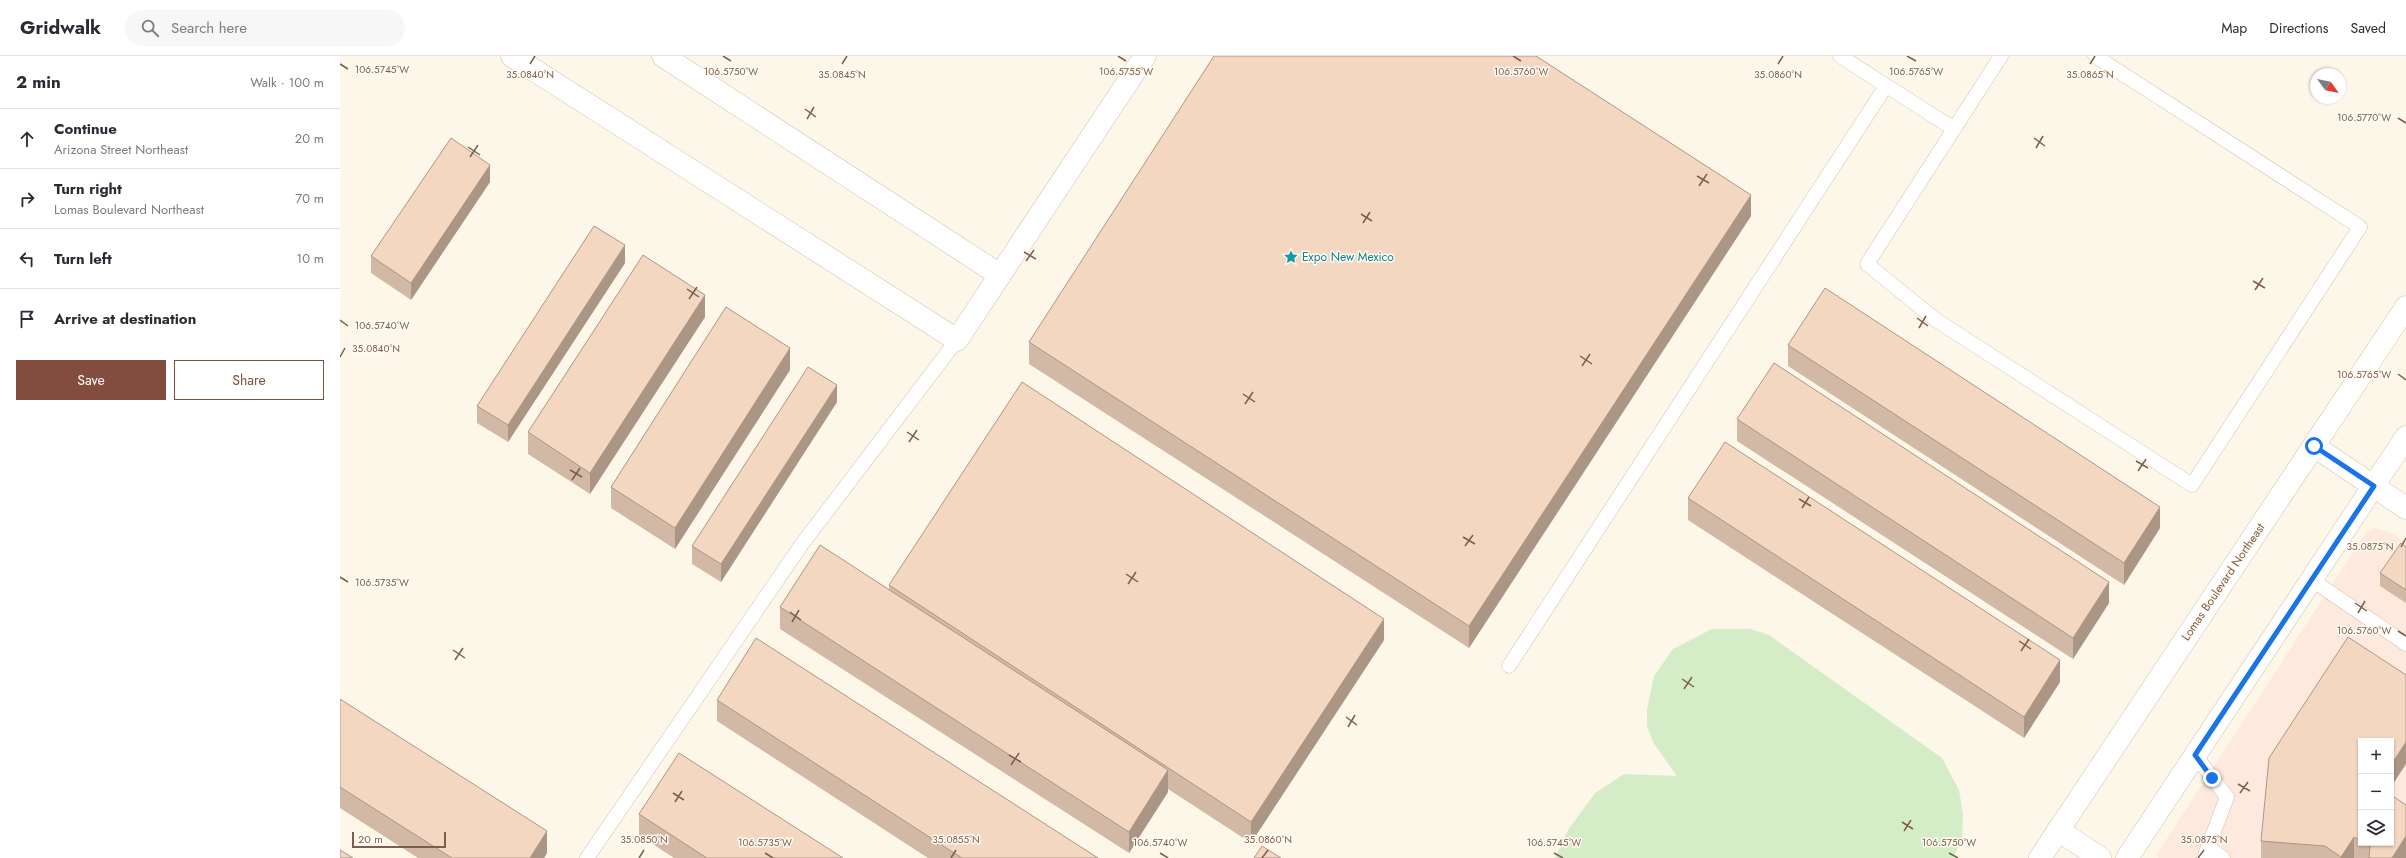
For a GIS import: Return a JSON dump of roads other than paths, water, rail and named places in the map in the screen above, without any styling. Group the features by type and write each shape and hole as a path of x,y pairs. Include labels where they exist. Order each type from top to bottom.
{"street":[{"path":"512,56 957,340 1145,56"},
{"path":"663,56 1000,275"},
{"name":"Lomas Boulevard Northeast","path":"2040,858 2406,307"},
{"path":"2127,858 2406,437"},
{"path":"2314,446 2406,508"},
{"path":"2058,830 2100,858"}],"lane":[{"path":"1840,56 1954,129"},
{"path":"2001,56 1867,264 1936,320 2192,486 2360,227 2095,56"},
{"path":"1509,666 1886,86"},
{"path":"587,858 802,544 957,340"},
{"path":"2312,580 2406,644"},
{"path":"2195,755 2227,797 2206,852 2224,858"}],"place":[{"name":"Expo New Mexico","path":"1291,257"}]}
